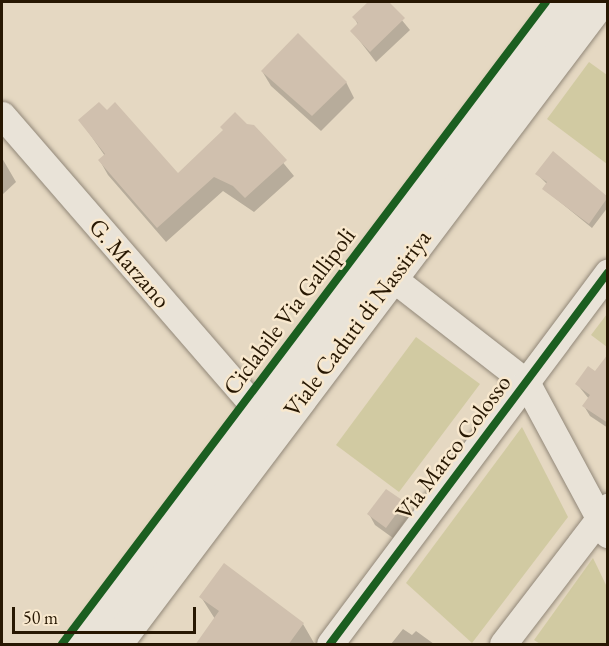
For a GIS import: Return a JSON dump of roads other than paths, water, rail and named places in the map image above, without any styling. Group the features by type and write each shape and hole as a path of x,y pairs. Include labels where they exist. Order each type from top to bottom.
{"main road":[{"name":"Viale Caduti di Nassiriya","path":"83,645 566,2"},
{"name":"Viale Caduti di Nassiriya","path":"115,645 598,2"}],"street":[{"name":"G. Marzano","path":"2,115 258,411"},
{"name":"Via Marco Colosso","path":"330,645 608,273"},
{"path":"391,277 526,382 605,520 503,645"}]}
